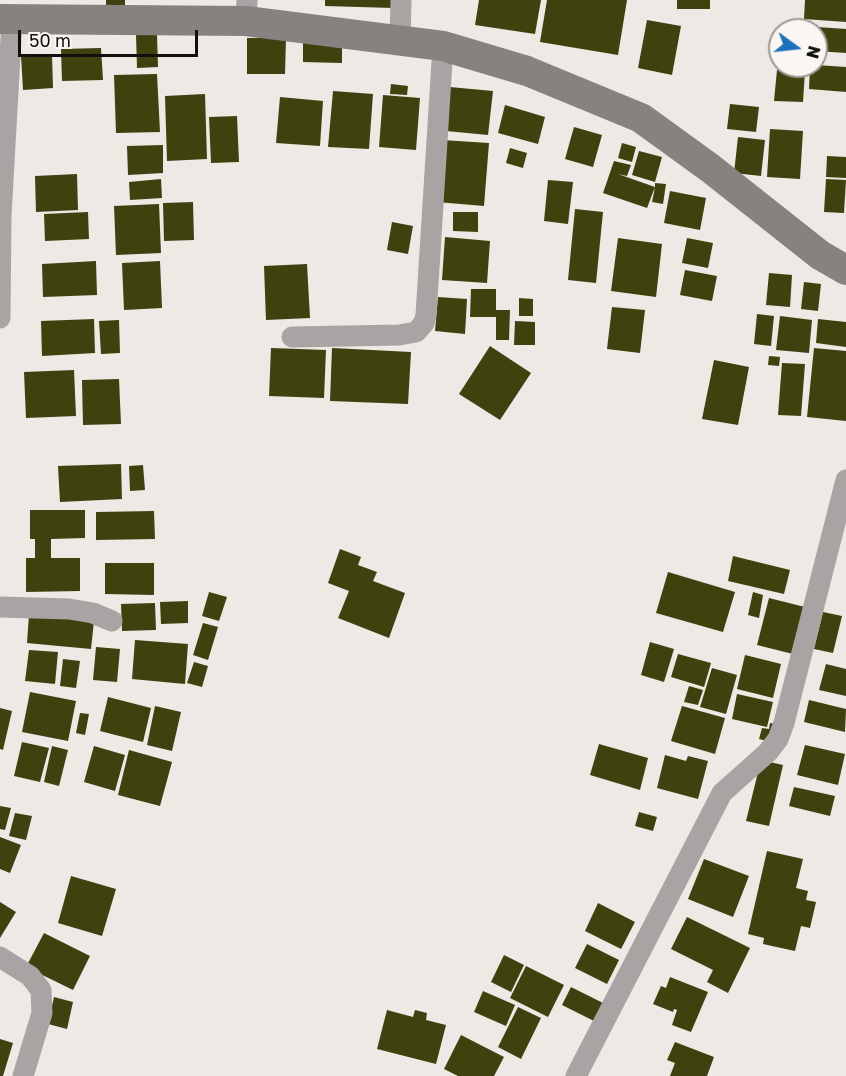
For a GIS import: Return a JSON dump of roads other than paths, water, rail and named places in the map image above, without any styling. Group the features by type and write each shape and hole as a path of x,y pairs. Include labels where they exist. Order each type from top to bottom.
{"street":[{"path":"400,41 401,0"},
{"path":"0,318 6,20 247,11 400,41 443,46 527,71 641,118 710,168 820,255 846,270"},
{"path":"292,338 399,334 416,332 424,323 443,46"},
{"path":"576,1076 722,793 768,752 778,739 846,480"},
{"path":"0,607 69,609 93,613 112,621"},
{"path":"0,957 30,976 41,990 42,1013 23,1076"}]}
